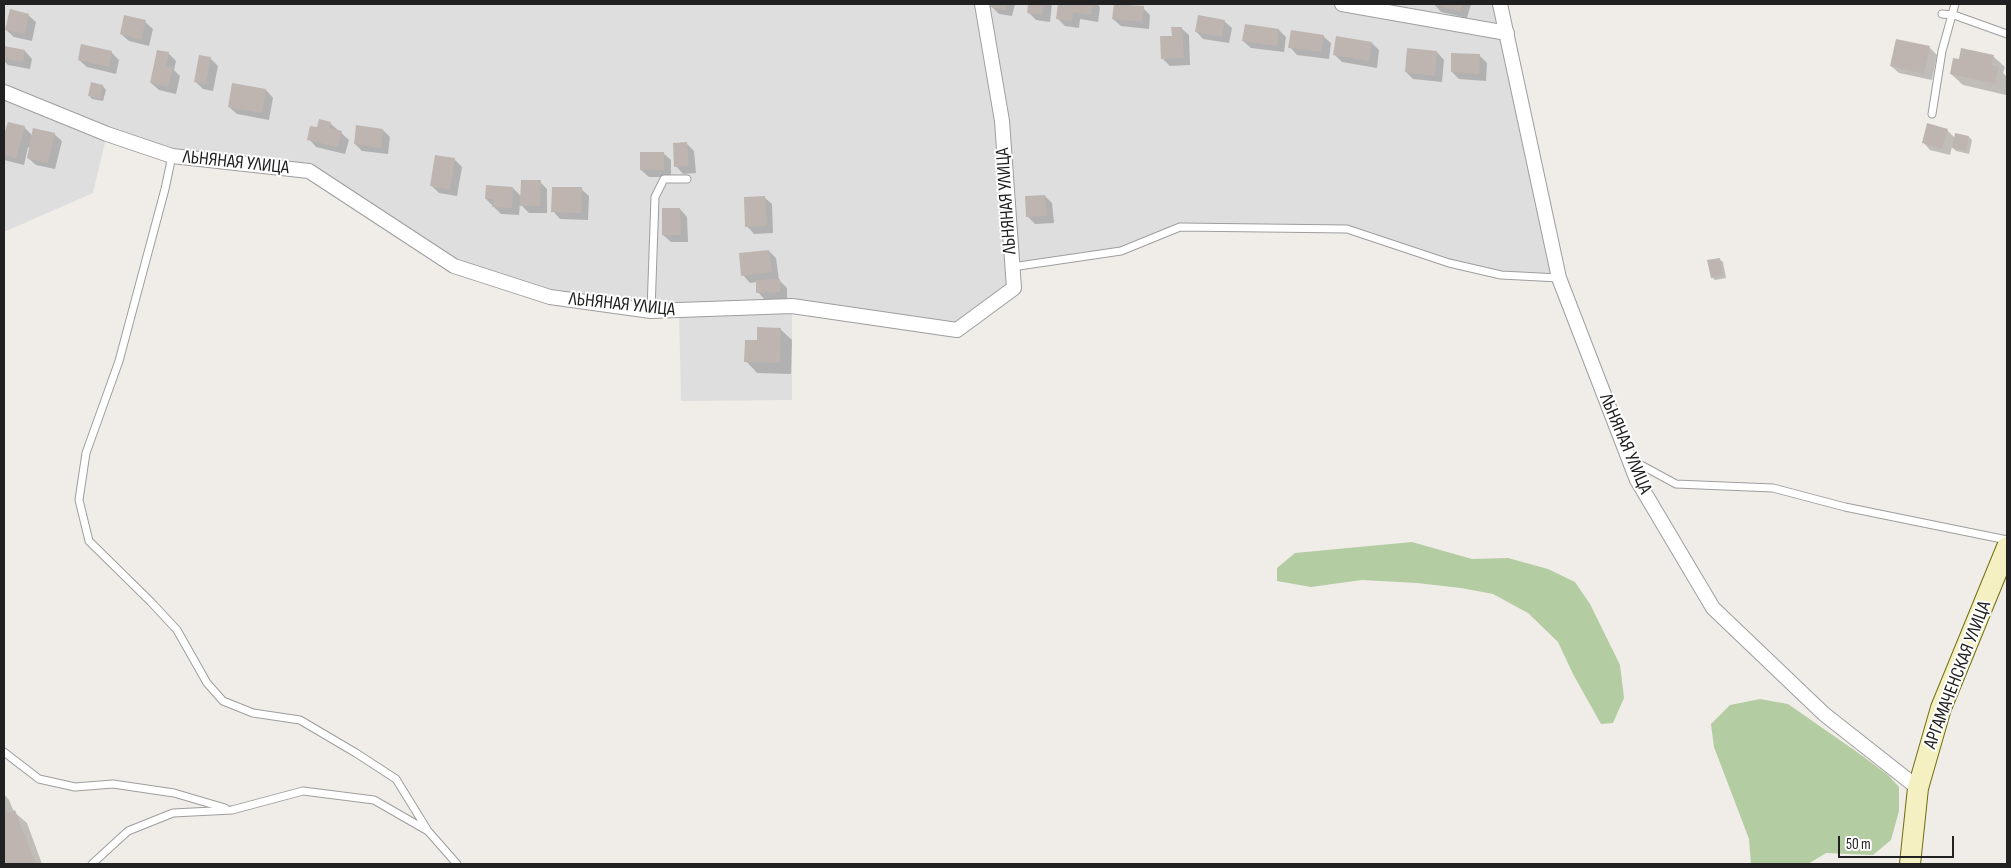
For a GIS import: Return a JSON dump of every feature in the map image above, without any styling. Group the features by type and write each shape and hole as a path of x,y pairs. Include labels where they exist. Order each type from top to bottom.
{"street":[{"name":"ЛЬНЯНАЯ УЛИЦА","path":"4,92 107,134 172,156 309,171 454,266 550,297 651,311 792,306 957,330 1014,288 1002,120 982,4"},
{"path":"1342,4 1506,33"},
{"name":"ЛЬНЯНАЯ УЛИЦА","path":"1500,4 1559,278 1638,480 1713,608 1824,714 1918,788"},
{"name":"АРГАМАЧЕНСКАЯ УЛИЦА","path":"1910,864 1918,788 1941,708 2007,547"}],"lane":[{"path":"1932,114 1942,52 1956,4"},
{"path":"1942,14 1954,15 2007,34"},
{"path":"172,156 119,361 86,453 79,500 89,541 151,602 176,630 207,684 223,700 253,713 300,720 396,778 428,831 457,864"},
{"path":"651,311 655,196 664,179 688,179"},
{"path":"1012,268 1121,251 1180,227 1347,229 1449,263 1492,273 1559,278"},
{"path":"1628,458 1676,484 1773,488 1845,506 2007,540"},
{"path":"4,752 39,780 75,787 113,784 156,790 174,793 232,810"},
{"path":"92,864 128,832 173,813 232,810 303,791 374,800 428,831"}],"shaded area":[{"path":"4,4 1500,4 1559,278 1501,275 1347,229 1180,227 1121,251 1012,267 1014,288 957,330 792,307 792,400 681,401 679,311 550,297 454,266 309,171 172,156 107,134 93,193 4,232"}],"green space":[{"path":"1412,542 1472,559 1508,558 1548,569 1575,582 1590,604 1620,665 1624,698 1613,723 1601,724 1573,674 1558,642 1528,613 1493,594 1417,583 1362,580 1311,587 1277,581 1277,568 1295,553"},
{"path":"1760,699 1788,704 1888,775 1899,787 1899,811 1891,840 1873,855 1826,853 1808,864 1751,864 1749,839 1714,747 1711,724 1730,705"}],"building":[{"path":"991,4 1006,4 1005,10 990,7"},
{"path":"1028,4 1044,4 1042,15 1027,13"},
{"path":"1058,4 1093,4 1091,15 1073,12 1072,21 1056,19"},
{"path":"1114,4 1144,6 1142,22 1112,19"},
{"path":"1431,4 1462,4 1460,11"},
{"path":"10,9 29,14 25,34 5,30"},
{"path":"124,15 146,20 141,40 120,34"},
{"path":"1198,15 1225,20 1222,37 1195,32"},
{"path":"1245,24 1279,29 1277,46 1242,41"},
{"path":"1171,27 1182,27 1184,58 1161,59 1160,36 1172,36"},
{"path":"1291,30 1324,35 1321,52 1288,48"},
{"path":"1336,36 1372,42 1369,61 1333,55"},
{"path":"1896,39 1930,46 1924,74 1890,66"},
{"path":"81,44 112,51 109,67 78,60"},
{"path":"4,46 25,50 23,62 4,59"},
{"path":"1407,48 1437,51 1435,76 1405,72"},
{"path":"1961,48 1994,55 1992,65 1999,67 1995,84 1950,74 1953,58 1959,59"},
{"path":"157,50 169,52 166,66 173,67 168,87 150,83"},
{"path":"1451,53 1480,54 1479,74 1451,72"},
{"path":"199,55 211,57 206,84 194,82"},
{"path":"91,82 103,85 100,99 88,96"},
{"path":"232,83 266,89 262,113 228,107"},
{"path":"319,119 331,122 329,128 342,131 338,147 307,140 310,126 317,127"},
{"path":"8,122 25,126 16,158 4,155 4,134"},
{"path":"1927,123 1948,129 1942,149 1922,143"},
{"path":"356,125 383,129 381,148 354,144"},
{"path":"33,128 55,133 48,163 27,158"},
{"path":"1955,133 1969,136 1966,151 1952,148"},
{"path":"687,142 689,166 674,167 673,143"},
{"path":"640,152 664,152 664,170 640,170"},
{"path":"435,155 455,158 450,190 430,186"},
{"path":"521,180 541,180 540,206 520,206"},
{"path":"486,185 513,187 512,208 492,207 493,199 485,199"},
{"path":"552,187 582,187 581,213 551,212"},
{"path":"1045,195 1047,216 1026,217 1025,196"},
{"path":"765,196 767,226 745,227 744,197"},
{"path":"662,208 680,208 681,235 662,235"},
{"path":"769,250 772,272 741,276 739,253"},
{"path":"1720,258 1723,275 1711,278 1707,260"},
{"path":"780,279 780,292 756,293 756,280"},
{"path":"757,327 781,328 780,363 744,362 745,340 757,340"},
{"path":"4,802 8,813 15,810 36,864 4,864"}]}
